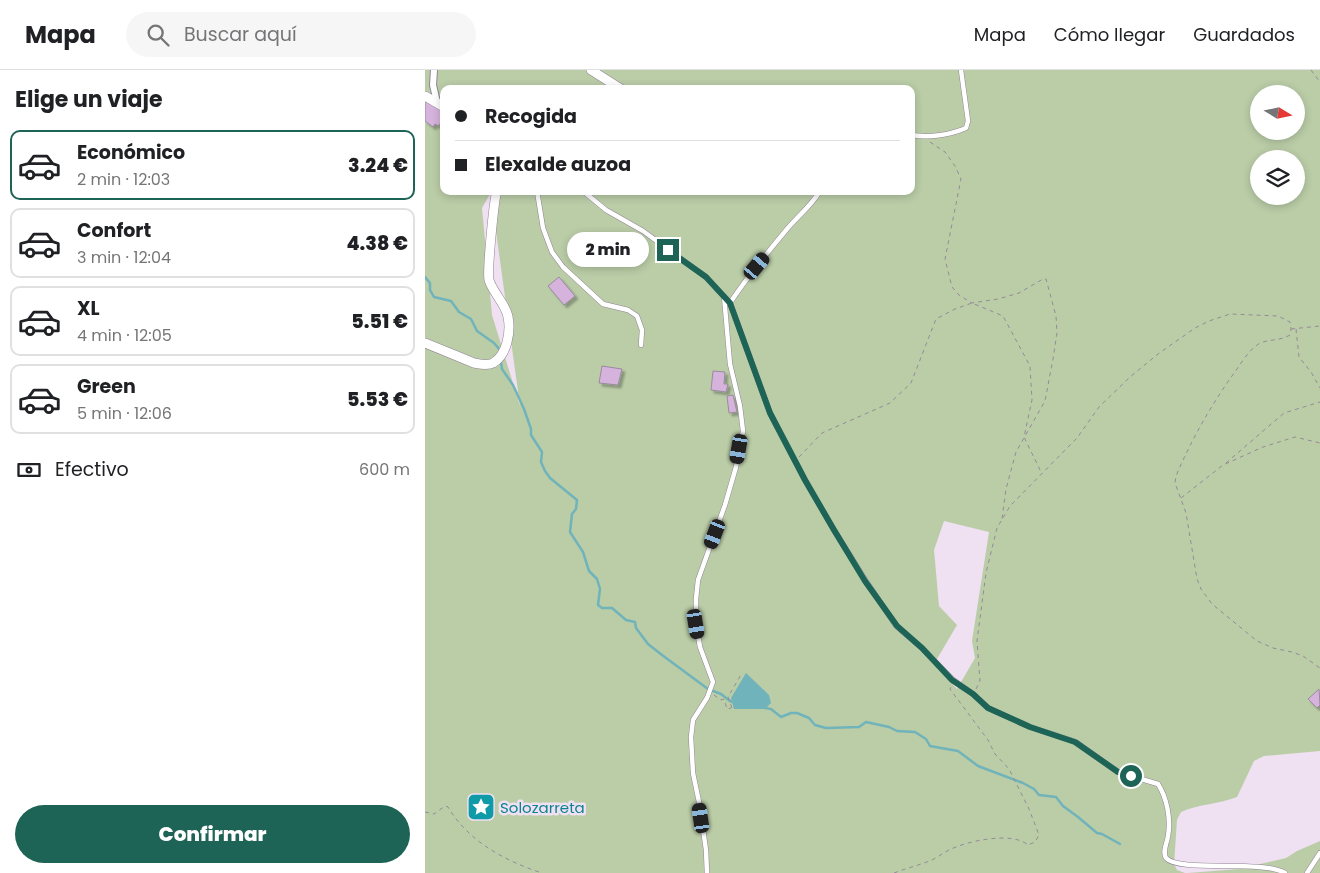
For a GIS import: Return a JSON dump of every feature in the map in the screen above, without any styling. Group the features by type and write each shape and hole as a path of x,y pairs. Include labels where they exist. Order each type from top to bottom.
{"street":[{"path":"434,70 433,85 440,102"},
{"path":"591,70 615,85"},
{"path":"425,96 440,104"},
{"path":"425,343 483,365 492,363 500,357 507,344 508,316 489,280 496,195"}],"lane":[{"path":"915,135 957,132 966,128 968,120 961,70"},
{"path":"538,195 543,228 552,252 563,267 603,304 628,310 637,316 642,330 641,345"},
{"path":"588,195 606,210 643,232 706,277 730,303 770,413 865,581 897,626 922,648 952,680 973,694 988,708 1030,727 1075,742 1118,772 1158,784 1163,793 1169,820 1168,836 1164,850 1166,859 1173,865 1183,868 1226,870 1263,868 1285,873"},
{"path":"730,303 744,281 817,195"},
{"path":"707,873 702,821 693,773 691,737 693,720 707,698 713,682 699,647 696,624 696,600 698,580 725,505 736,468 743,431 740,406 730,364 724,296"},
{"path":"1307,873 1320,853"}],"path":[{"path":"1311,70 1320,82"},
{"path":"923,136 945,152 961,179 945,259 952,287 959,295 972,303 1003,316 1030,366 1032,400 1024,437 1042,474"},
{"path":"796,462 822,433 889,403 911,383 936,319 972,303 1019,293 1046,279 1056,316 1057,333 1053,359 1045,401 1016,452 1003,507 1002,520"},
{"path":"973,694 981,681 977,641 986,573 997,528 1010,506 1077,438 1099,407 1130,377 1157,354 1195,328 1209,320 1230,314 1277,316 1290,322 1291,329 1290,335 1284,339 1260,344 1249,353 1223,388 1199,428 1176,476 1175,483 1186,513 1197,579 1201,589 1212,604 1257,641 1273,648 1303,656 1320,668"},
{"path":"1291,329 1320,326"},
{"path":"1296,329 1299,356 1320,388"},
{"path":"1181,498 1284,413 1320,402"},
{"path":"1223,465 1263,447 1295,437 1320,442"},
{"path":"721,700 725,699 727,709 731,708 728,697 742,673"},
{"path":"895,873 934,859 949,850 970,842 1014,838 1028,845 1035,842 1039,835 1029,809 1009,770 995,754 988,740 950,688 952,685 959,684"},
{"path":"425,812 434,814 445,806 447,807 467,831 487,849 542,873"}],"green space":[{"path":"425,70 1320,70 1320,751 1264,756 1254,761 1237,797 1181,812 1177,820 1174,864 1177,870 1185,873 425,873","holes":["440,85 915,85 915,195 491,195 520,406 492,315 482,208 489,195 440,195","944,521 989,532 972,641 975,658 957,689 934,664 957,625 939,606 934,550"]},
{"path":"1320,841 1320,873 1188,873 1239,869 1286,858"}],"water":[{"path":"746,673 769,695 771,703 765,709 734,709 731,698"}],"building":[{"path":"425,98 440,107 440,124 439,126 435,124 433,127 425,121"},
{"path":"559,277 575,296 564,305 548,286"},
{"path":"602,366 622,369 618,385 599,383"},
{"path":"713,371 725,372 724,384 728,384 726,392 711,390"},
{"path":"733,395 737,412 729,413 727,396"},
{"path":"1319,689 1320,705 1317,708 1308,699"}],"waterway":[{"path":"425,277 430,283 430,290 434,297 451,301 459,312 471,319 477,331 494,343 500,350"},
{"path":"501,363 502,369 513,385 524,409 531,429 531,435 542,452 541,462 545,471 550,478 577,500 576,509 572,514 570,532 583,552 589,571 597,579 600,589 598,605 602,608 612,608 626,620 635,622 636,628 648,644 708,689 721,694 735,703"},
{"path":"765,708 771,709 781,717 797,713 809,718 815,725 826,728 859,727 866,722 889,727 897,731 915,732 926,739 930,746 958,751 978,766 1023,783 1034,789 1039,795 1056,797 1063,806 1097,833 1120,844"}],"place":[{"name":"Solozarreta","path":"481,807"}],"route":[{"path":"668,250 706,277 730,303 770,413 834,530 865,581 897,626 922,648 952,680 973,694 988,708 1030,727 1075,742 1118,772 1131,776"}]}
